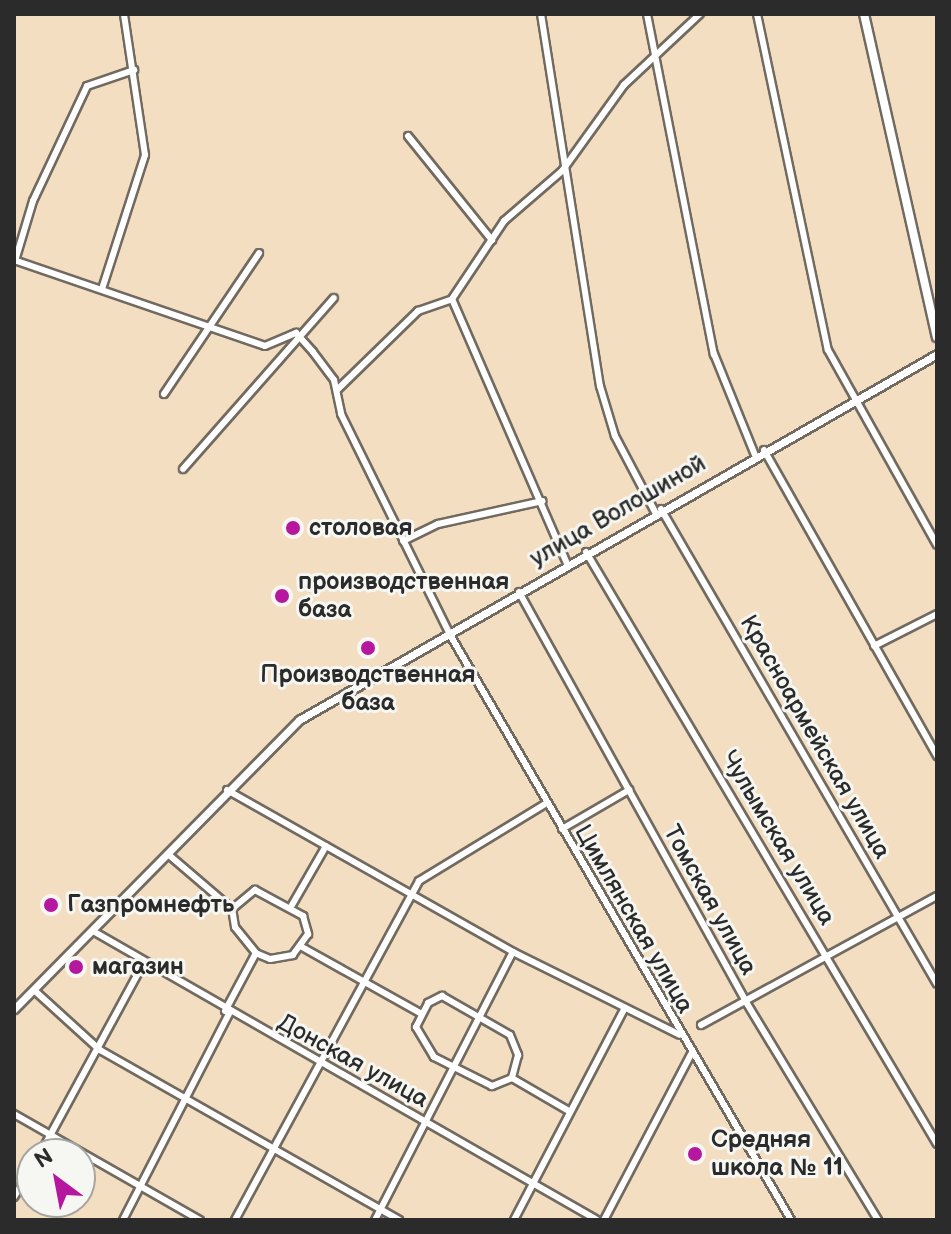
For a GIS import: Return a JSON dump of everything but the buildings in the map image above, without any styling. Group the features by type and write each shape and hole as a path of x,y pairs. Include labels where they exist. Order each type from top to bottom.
{"main road":[{"path":"864,14 937,337"}],"street":[{"path":"102,289 145,155 124,14"},
{"name":"Красноармейская улица","path":"541,14 562,171 607,411 658,510 937,984"},
{"path":"647,14 714,354 755,455"},
{"path":"301,337 338,389 418,311 452,299 511,212 562,171 624,85 700,14"},
{"path":"757,14 828,350 937,545"},
{"path":"134,70 87,86 33,201 14,261 212,325 265,346 301,337"},
{"path":"408,136 492,240"},
{"path":"164,394 259,253"},
{"path":"183,469 334,298"},
{"path":"452,299 543,501 567,563"},
{"name":"улица Волошиной","path":"14,1009 299,720 854,396 937,354"},
{"name":"Цимлянская улица","path":"338,389 341,414 449,633 691,1054 791,1220"},
{"path":"764,450 937,756"},
{"path":"403,541 438,524 543,501"},
{"name":"Чулымская улица","path":"586,552 937,1144"},
{"name":"Томская улица","path":"519,592 746,1002 878,1220"},
{"path":"874,646 937,614"},
{"path":"227,790 513,952 624,1010 680,1035"},
{"path":"562,829 629,790"},
{"path":"235,1220 419,881 547,803"},
{"path":"292,905 326,846"},
{"path":"169,855 232,909 235,927 256,953 279,959 302,947 308,925 292,905 255,890 232,909"},
{"path":"701,1025 830,960 937,896"},
{"name":"Донская улица","path":"93,931 143,964 597,1220"},
{"path":"302,947 420,1013"},
{"path":"375,1220 513,952"},
{"path":"123,1220 142,1188 256,953"},
{"path":"49,1138 100,1050 143,964"},
{"path":"34,990 100,1050 399,1220"},
{"path":"420,1013 442,996 510,1035 518,1055 512,1078"},
{"path":"514,1220 624,1010"},
{"path":"420,1013 423,1045 453,1068 492,1086 512,1078"},
{"path":"604,1220 691,1054"},
{"path":"512,1078 569,1111"},
{"path":"14,1114 200,1220"}],"place":[{"name":"столовая","path":"293,528"},
{"name":"производственная база","path":"282,596"},
{"name":"Производственная база","path":"368,648"},
{"name":"Газпромнефть","path":"51,905"},
{"name":"магазин","path":"76,967"},
{"name":"Средняя школа № 11","path":"695,1154"}]}
